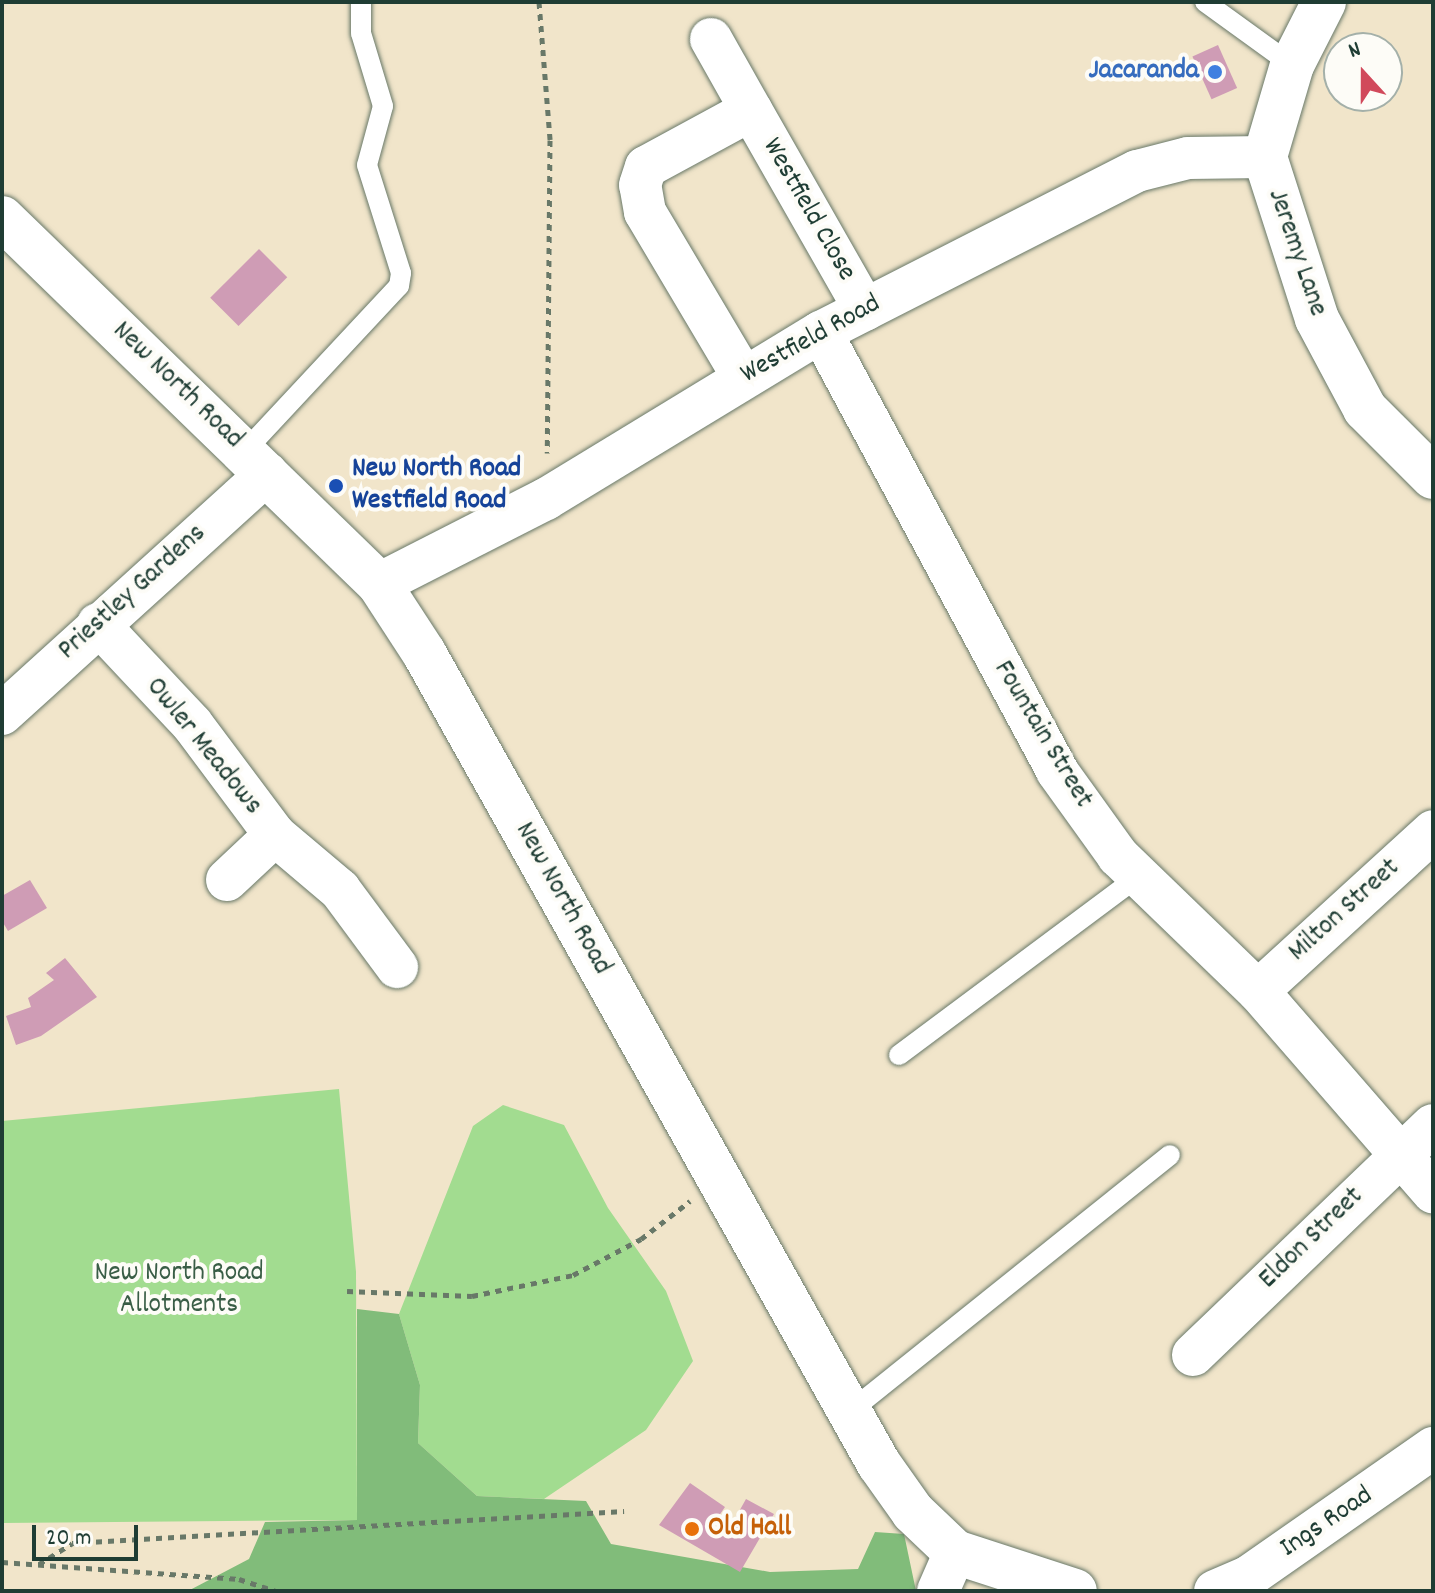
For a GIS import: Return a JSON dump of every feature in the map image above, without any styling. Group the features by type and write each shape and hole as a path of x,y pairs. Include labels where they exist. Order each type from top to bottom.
{"main road":[{"name":"Jeremy Lane","path":"1324,2 1292,65 1265,157 1317,319 1365,409 1433,477"},
{"name":"New North Road","path":"2,218 379,584 424,653 719,1178 853,1409 879,1464 913,1512 947,1572 1075,1591"}],"street":[{"name":"Westfield Close","path":"711,39 865,310"},
{"name":"Westfield Close","path":"743,377 645,212 640,185 646,167 751,110"},
{"name":"Westfield Road","path":"379,584 546,499 821,332 1137,171 1188,158 1265,157"},
{"name":"Fountain Street","path":"821,332 1057,771 1139,876 1258,991 1433,1192"},
{"name":"Priestley Gardens","path":"5,704 98,624 256,463"},
{"name":"Owler Meadows","path":"98,624 192,724 275,835 340,890 397,967"},
{"name":"Milton Street","path":"1258,991 1433,831"},
{"name":"Owler Meadows","path":"227,880 275,835"},
{"name":"Eldon Street","path":"1193,1355 1399,1152 1433,1125"},
{"name":"Ings Road","path":"1215,1591 1248,1577 1433,1448"}],"lane":[{"path":"256,463 399,286 401,273 367,165 383,106 361,33 361,2"},
{"path":"1205,2 1292,65"},
{"path":"899,1055 1139,876"},
{"path":"853,1409 1170,1155"}],"path":[{"path":"539,2 550,140 546,499"},
{"path":"347,1291 472,1296 573,1275 641,1239 719,1178"},
{"path":"39,1564 72,1543 624,1511"},
{"path":"2,1562 239,1579 277,1591"}],"green space":[{"name":"New North Road Allotments","path":"339,1089 356,1272 357,1520 2,1523 2,1121"},
{"path":"503,1105 564,1125 608,1208 666,1291 693,1361 646,1430 544,1499 477,1496 418,1443 420,1385 399,1314 473,1126"},
{"path":"357,1309 399,1314 420,1385 418,1443 477,1496 586,1501 611,1544 770,1572 858,1569 875,1532 904,1534 916,1591 188,1591 249,1559 265,1522 357,1520"}],"building":[{"name":"Jacaranda","path":"1218,45 1237,88 1212,99 1192,56"},
{"path":"259,249 287,277 238,326 210,298"},
{"path":"30,880 47,908 8,931 2,921 2,896"},
{"path":"65,958 97,997 41,1036 16,1045 6,1016 31,1007 28,998 54,980 46,973"},
{"name":"Old Hall","path":"690,1483 725,1507 712,1526 727,1533 746,1499 774,1514 740,1572 659,1525"}],"place":[{"name":"Jacaranda","path":"1215,72"},
{"name":"New North Road Westfield Road","path":"336,486"},
{"name":"Old Hall","path":"692,1529"}]}
